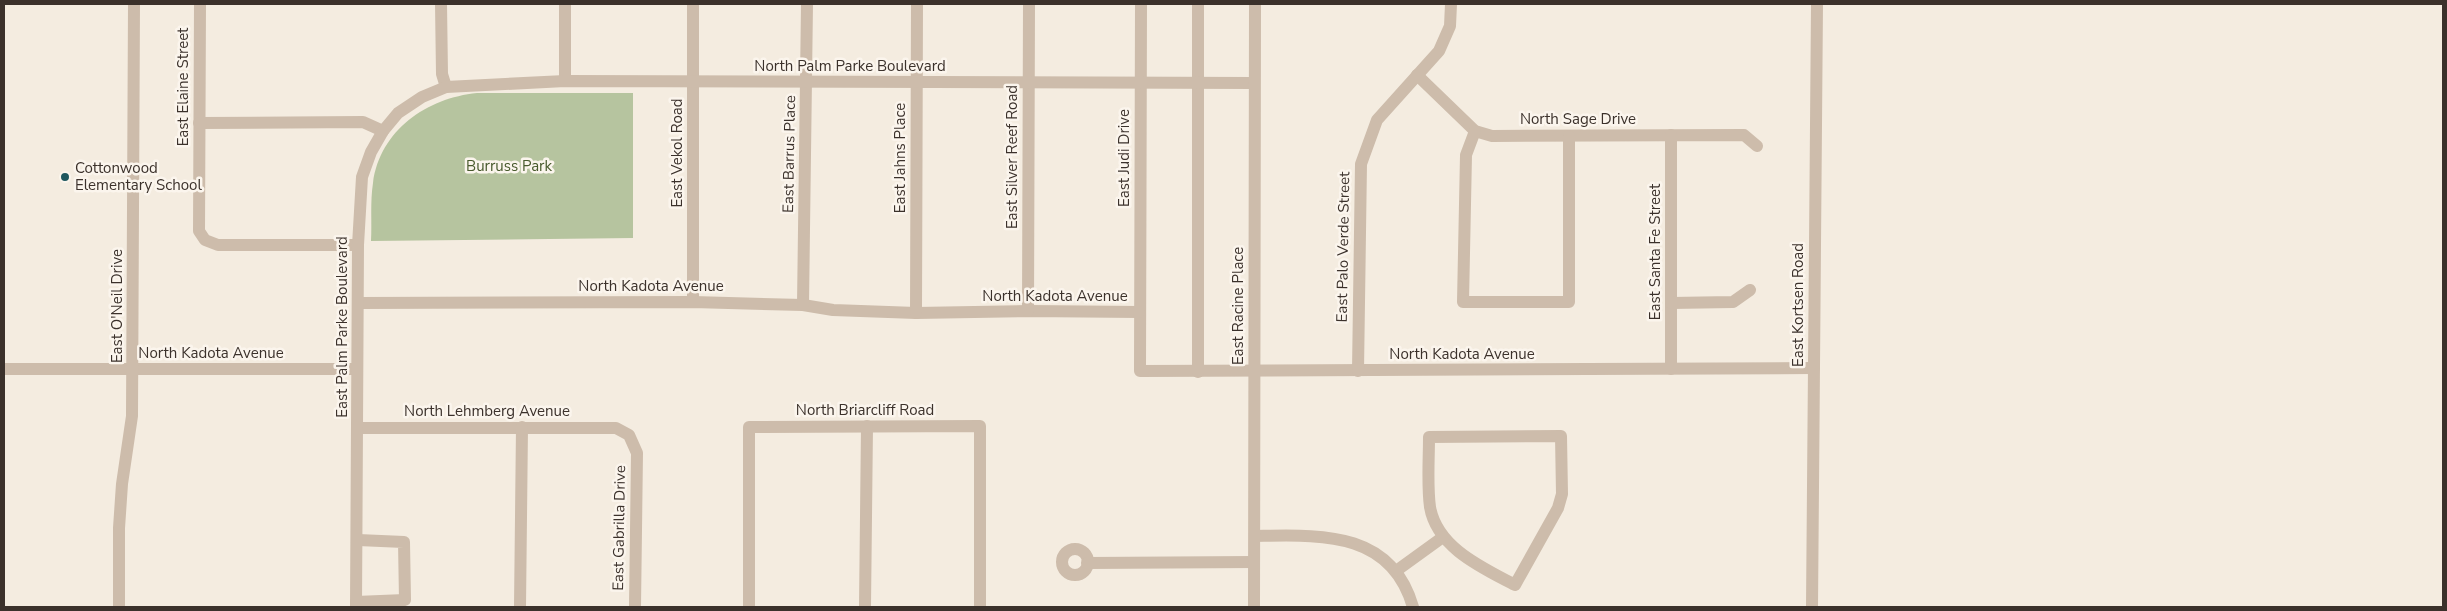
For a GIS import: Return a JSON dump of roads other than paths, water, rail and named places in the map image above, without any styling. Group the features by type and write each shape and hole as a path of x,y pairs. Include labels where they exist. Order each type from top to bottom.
{"street":[{"name":"East O'Neil Drive","path":"119,607 119,519 132,416 134,4"},
{"name":"East Elaine Street","path":"200,4 199,231 205,240 218,245 358,245"},
{"path":"441,4 442,74 446,87"},
{"path":"565,4 565,81"},
{"name":"East Vekol Road","path":"693,4 693,302"},
{"name":"East Barrus Place","path":"803,305 807,4"},
{"name":"East Jahns Place","path":"916,313 917,4"},
{"name":"East Silver Reef Road","path":"1028,311 1029,4"},
{"name":"East Judi Drive","path":"1139,312 1141,4"},
{"path":"1198,4 1198,372"},
{"name":"East Racine Place","path":"1254,4 1254,607"},
{"name":"East Palo Verde Street","path":"1358,371 1360,164 1377,120 1439,51 1450,26 1451,4"},
{"name":"East Kortsen Road","path":"1812,607 1817,4"},
{"name":"North Sage Drive","path":"1417,75 1476,130 1492,136 1744,135 1757,146"},
{"name":"North Palm Parke Boulevard","path":"446,87 565,81 1254,83"},
{"name":"East Palm Parke Boulevard","path":"356,604 358,540 358,245 362,177 371,152 383,131 398,113 422,97 446,87"},
{"path":"199,123 364,122 383,131"},
{"path":"1476,130 1466,156 1463,302 1569,302 1569,136"},
{"name":"East Santa Fe Street","path":"1671,135 1671,369"},
{"path":"1671,303 1733,302 1750,290"},
{"name":"North Kadota Avenue","path":"359,303 693,302 803,305 833,310 916,313 1139,312 1140,371 1255,372 1814,368"},
{"name":"North Kadota Avenue","path":"4,369 357,369"},
{"path":"865,607 866,426"},
{"name":"North Briarcliff Road","path":"749,607 750,427 980,426 980,607"},
{"path":"520,607 522,427"},
{"name":"North Lehmberg Avenue","path":"358,428 616,428"},
{"name":"East Gabrilla Drive","path":"616,428 629,435 637,453 635,607"},
{"path":"1561,436 1562,494 1558,508 1515,584 1470,561 1443,537 1430,508 1429,437 1561,436"},
{"path":"1255,536 1311,535 1338,537 1362,546 1396,571 1409,593 1413,607"},
{"path":"1396,571 1443,537"},
{"path":"356,604 405,600 404,542 358,540"},
{"path":"1088,563 1254,562"}],"place":[{"name":"Cottonwood Elementary School","path":"65,177"}],"park label":[{"name":"Burruss Park","path":"509,166"}]}
